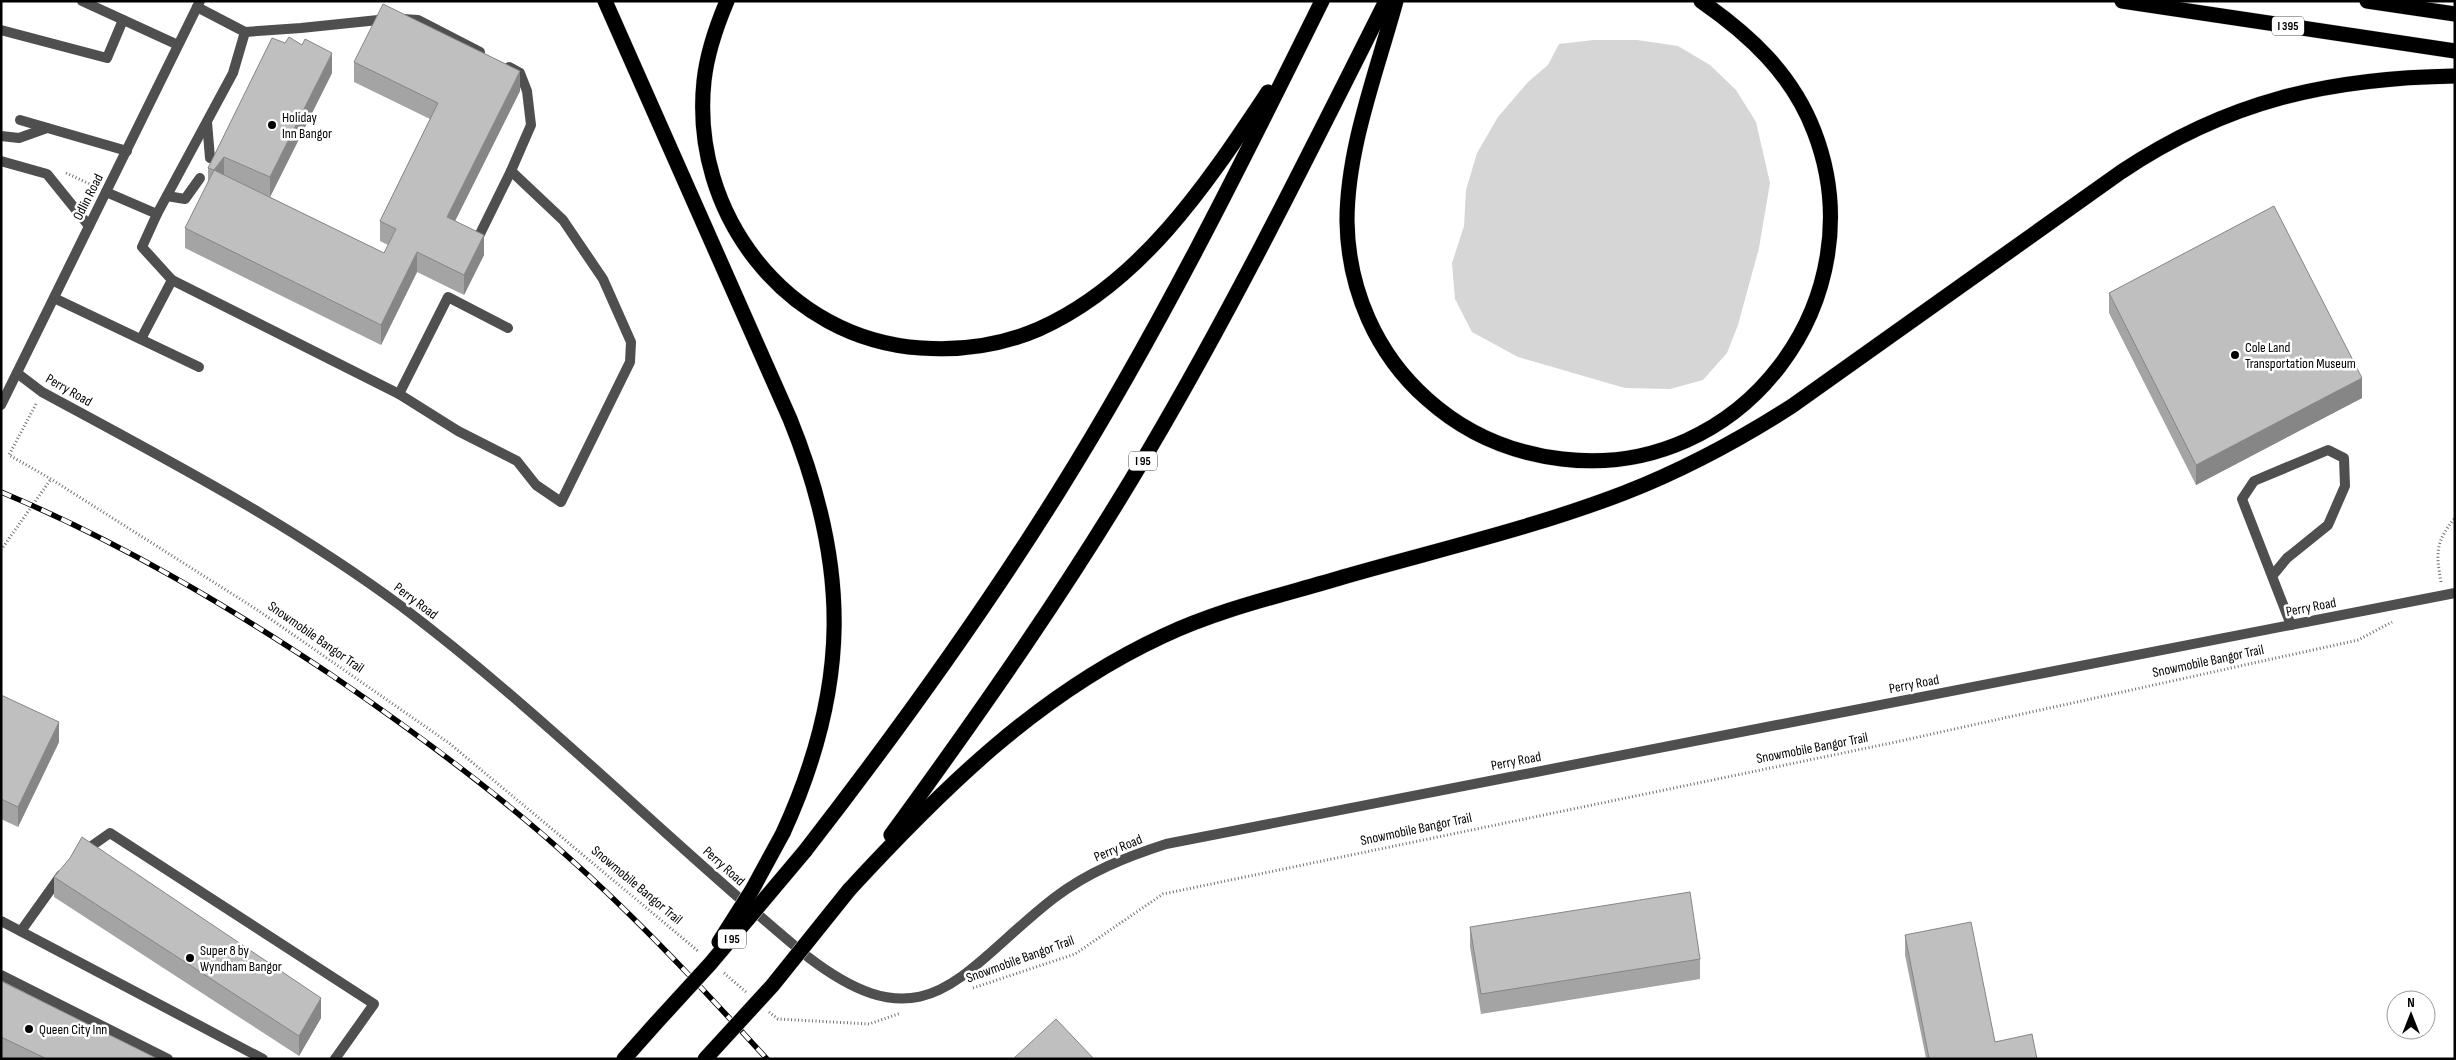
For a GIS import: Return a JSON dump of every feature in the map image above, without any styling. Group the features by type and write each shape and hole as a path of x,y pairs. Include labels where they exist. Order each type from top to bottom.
{"highway":[{"path":"605,1 790,419 814,483 828,540 835,619 829,692 815,751 783,833 752,890 684,994"},
{"path":"727,1 719,20 708,59 704,80 703,121 711,174 732,226 764,271 792,297 825,320 876,341 932,349 989,344 1036,330 1078,307 1127,269 1161,237 1195,195 1246,124 1305,34"},
{"name":"I 95","path":"624,1059 684,994 804,851 938,674 1060,489 1175,287 1240,166 1322,1"},
{"name":"I 95","path":"705,1059 772,986 849,890 988,699 1116,506 1188,382 1261,247 1386,1"},
{"path":"1396,1 1358,142 1348,204 1350,258 1359,297 1368,318 1390,357 1411,384 1432,404 1467,429 1507,447 1530,454 1575,460 1601,460 1624,458 1670,447 1711,428 1752,398 1768,383 1793,348 1813,311 1825,272 1830,232 1829,192 1821,152 1806,112 1785,76 1761,48 1701,1"},
{"name":"I 395","path":"2122,1 2455,51"},
{"path":"2367,1 2455,14"},
{"path":"849,890 925,810 1006,734 1069,688 1142,646 1218,614 1566,513 1677,470 1735,440 1792,406 2121,172 2161,147 2205,124 2262,102 2316,90 2384,80 2455,76"}],"street":[{"path":"85,2 178,46"},
{"path":"199,4 245,32 386,19 418,20 520,73 527,91 530,124 511,171 477,240"},
{"name":"Odlin Road","path":"1,406 199,4"},
{"path":"1,30 107,58 123,20"},
{"path":"245,32 233,73 157,214 142,247 172,280 398,394 458,430 517,461 536,485 561,502 630,362 631,342 603,279 563,220 511,171"},
{"path":"20,120 126,151"},
{"path":"207,122 210,158"},
{"path":"1,136 19,138 47,128"},
{"path":"1,161 47,174 89,226"},
{"path":"167,196 185,199 200,178"},
{"path":"106,192 157,214"},
{"path":"141,339 172,280"},
{"path":"398,394 448,297 508,328"},
{"path":"54,298 199,367"},
{"name":"Perry Road","path":"17,373 42,392 248,506 399,605 525,708 808,957 845,983 886,999 923,996 944,989 968,972 1030,918 1071,886 1125,857 1173,842 2455,592"},
{"path":"2273,575 2287,558 2328,525 2345,486 2344,458 2328,450 2254,481 2242,499 2291,625"},
{"path":"21,931 70,863 110,833 374,1004 335,1059"},
{"path":"1,921 263,1059"},
{"path":"1,975 168,1059"}],"path":[{"name":"Snowmobile Bangor Trail","path":"42,392 9,455 51,479 259,611 449,743 704,956"},
{"path":"1,550 51,479"},
{"path":"2443,595 2437,550 2440,539 2455,518"},
{"name":"Snowmobile Bangor Trail","path":"972,989 1075,954 1163,894 1891,743 2358,640 2401,617"},
{"path":"719,969 748,994"},
{"path":"763,1007 778,1019 869,1024 906,1011"}],"shaded area":[{"path":"1593,40 1637,40 1678,46 1710,65 1736,90 1756,122 1770,183 1759,248 1738,325 1727,353 1703,380 1670,389 1625,388 1518,357 1472,332 1455,299 1452,263 1464,226 1466,190 1477,153 1498,117 1528,82 1548,65 1559,44"}],"building":[{"path":"383,4 520,71 447,217 484,235 464,275 417,252 381,325 185,228 214,170 384,253 396,229 380,221 438,103 354,62"},
{"name":"Holiday Inn Bangor","path":"289,37 302,45 305,39 332,53 270,177 224,157 214,170 208,168 272,38 285,43"},
{"name":"Cole Land Transportation Museum","path":"2274,206 2362,378 2196,465 2109,293"},
{"path":"1,695 59,722 18,807 1,799"},
{"name":"Super 8 by Wyndham Bangor","path":"82,837 321,998 299,1036 54,877 70,858"},
{"path":"1690,892 1700,959 1481,994 1470,927"},
{"path":"1971,922 1995,1042 2032,1034 2037,1059 1924,1059 1929,1058 1905,935"},
{"path":"1,981 158,1059 47,1059 1,1037"},
{"path":"1056,1019 1094,1059 1013,1059"}],"railway":[{"path":"1,492 87,531 211,599 291,648 422,739 539,831 619,904 670,955 767,1059"}],"place":[{"name":"Holiday Inn Bangor","path":"272,125"},
{"name":"Cole Land Transportation Museum","path":"2235,355"},
{"name":"Super 8 by Wyndham Bangor","path":"190,958"},
{"name":"Queen City Inn","path":"29,1029"}]}
